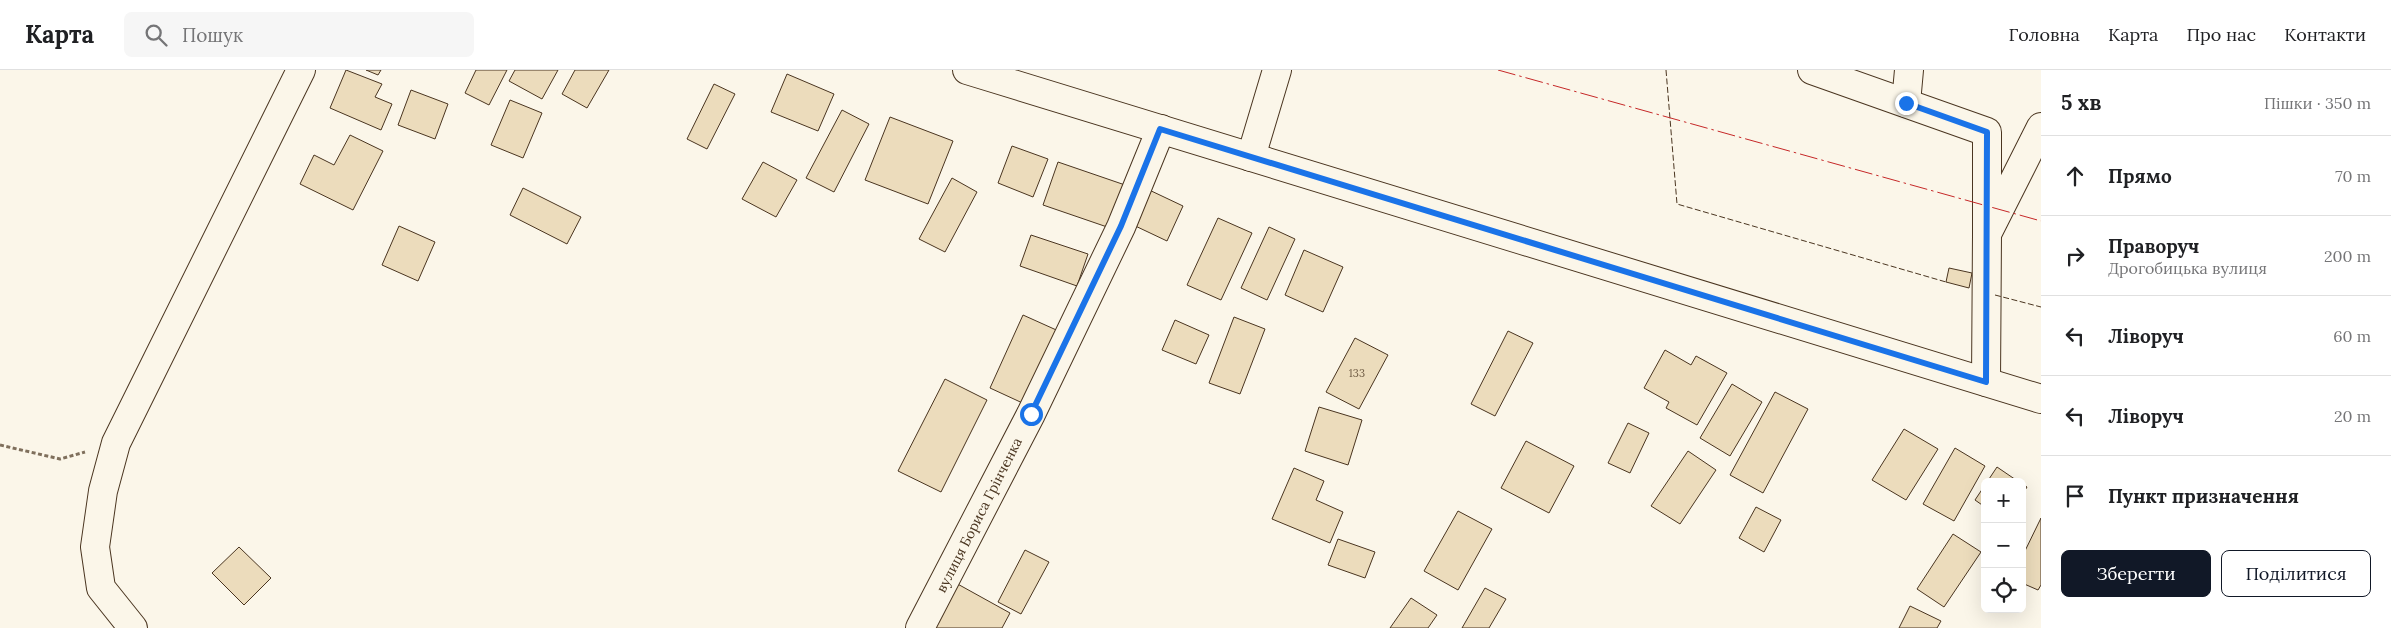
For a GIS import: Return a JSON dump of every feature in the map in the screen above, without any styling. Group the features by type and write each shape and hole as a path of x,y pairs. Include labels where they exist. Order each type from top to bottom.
{"street":[{"path":"133,628 101,588 95,547 103,491 116,443 301,70"},
{"path":"967,70 2041,399"},
{"path":"1251,157 1277,70"},
{"path":"1812,70 1987,132 1986,382"},
{"path":"1906,103 1909,70"},
{"path":"1987,234 2041,127"},
{"name":"вулиця Бориса Грінченка","path":"920,628 1031,414 1121,226 1160,129"}],"path":[{"path":"0,445 60,459 116,443"}],"building":[{"path":"346,70 382,84 375,97 392,104 381,130 330,108"},
{"path":"366,70 381,70 378,75"},
{"path":"476,70 507,70 489,105 465,93"},
{"path":"515,70 558,70 542,99 509,81"},
{"path":"575,70 609,70 587,108 562,94"},
{"path":"787,74 834,94 818,131 771,112"},
{"path":"714,84 735,94 707,149 687,139"},
{"path":"411,90 448,104 435,139 398,125"},
{"path":"510,100 542,113 523,158 491,145"},
{"path":"842,110 869,124 834,192 806,178"},
{"path":"890,117 953,141 928,204 865,180"},
{"path":"350,135 383,151 353,210 300,184 314,155 334,165"},
{"path":"1012,146 1048,159 1033,197 998,183"},
{"path":"763,162 797,180 776,217 742,199"},
{"path":"1058,162 1128,186 1113,229 1043,205"},
{"path":"952,178 977,192 945,252 919,239"},
{"path":"523,188 581,217 567,244 510,215"},
{"path":"1145,188 1183,206 1167,241 1129,223"},
{"path":"1218,218 1252,233 1221,300 1187,285"},
{"path":"399,226 435,242 418,281 382,265"},
{"path":"1269,227 1295,239 1267,300 1241,288"},
{"path":"1031,235 1088,254 1077,286 1020,266"},
{"path":"1304,250 1343,267 1323,312 1285,295"},
{"path":"1949,268 1972,273 1969,288 1946,282"},
{"path":"1023,315 1063,333 1029,406 990,388"},
{"path":"1234,317 1265,329 1240,394 1209,383"},
{"path":"1175,320 1209,335 1196,364 1162,350"},
{"path":"1508,331 1533,343 1495,416 1471,404"},
{"path":"1355,338 1388,355 1359,409 1326,392"},
{"path":"1665,350 1691,365 1696,356 1727,373 1697,425 1666,408 1669,402 1644,388"},
{"path":"945,379 987,400 941,492 898,471"},
{"path":"1732,384 1762,402 1730,456 1700,438"},
{"path":"1775,392 1808,409 1763,493 1730,475"},
{"path":"1319,407 1362,420 1348,465 1305,451"},
{"path":"1628,423 1649,433 1630,473 1608,463"},
{"path":"1904,429 1938,449 1906,500 1872,480"},
{"path":"1526,441 1574,466 1549,513 1501,488"},
{"path":"1955,448 1985,466 1954,521 1923,504"},
{"path":"1688,451 1716,470 1680,524 1651,506"},
{"path":"1997,467 2013,478 1990,478"},
{"path":"1294,468 1324,481 1316,500 1343,512 1330,543 1272,519"},
{"path":"1981,491 1981,504 1975,500"},
{"path":"1756,507 1781,520 1764,552 1739,538"},
{"path":"1458,511 1492,529 1458,590 1424,571"},
{"path":"2041,518 2041,585 2038,590 2026,585 2026,549"},
{"path":"1953,534 1981,552 1944,607 1917,589"},
{"path":"1338,539 1375,552 1365,578 1328,565"},
{"path":"239,547 271,578 244,605 212,573"},
{"path":"1025,550 1049,562 1021,614 998,602"},
{"path":"954,582 1010,613 1002,628 929,628"},
{"path":"1485,588 1506,599 1489,628 1462,628"},
{"path":"1411,598 1437,615 1428,628 1390,628"},
{"path":"1910,606 1941,621 1937,628 1899,628"}],"fence":[{"path":"1666,70 1677,204 1946,282"},
{"path":"1995,295 2041,307"}],"power":[{"path":"1498,70 2041,221"}],"route":[{"path":"1031,414 1121,226 1160,129 1986,382 1987,132 1906,103"}]}
